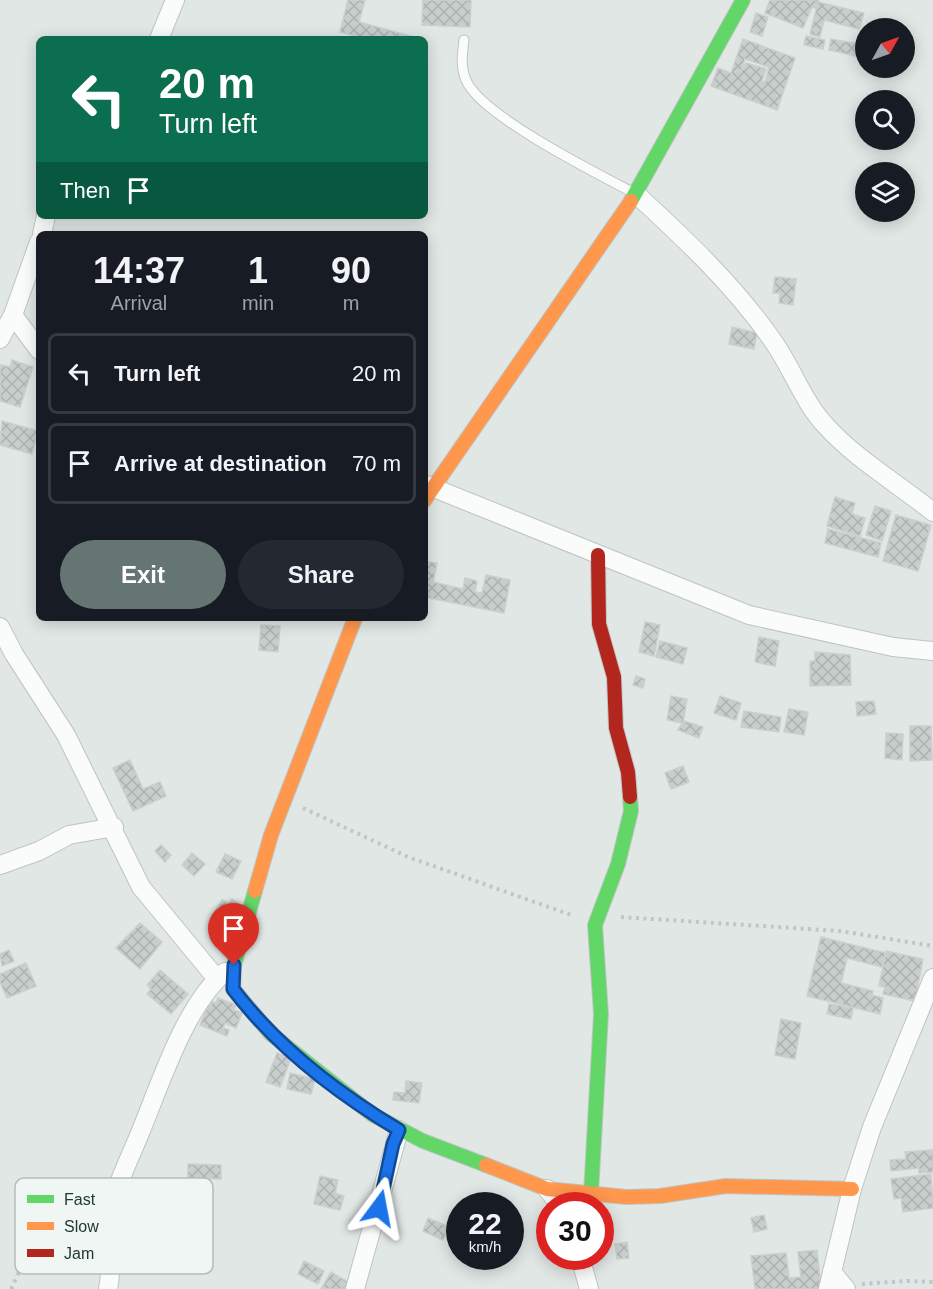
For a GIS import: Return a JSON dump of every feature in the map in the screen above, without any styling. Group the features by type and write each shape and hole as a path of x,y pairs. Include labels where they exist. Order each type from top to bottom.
{"street":[{"path":"160,36 175,0"},
{"path":"428,491 636,194 743,0"},
{"path":"636,194 711,264 783,357 812,408 825,425 879,473 933,512"},
{"path":"0,339 13,315 36,250"},
{"path":"13,315 36,346"},
{"path":"428,492 598,555 749,615 893,647 933,651"},
{"path":"591,1192 602,1014 599,992 600,968 594,935 597,919 618,864 631,811 628,772 616,728 615,677 599,624 598,555"},
{"path":"354,621 271,835 234,965 233,989 271,1034 325,1079 399,1130 546,1189 573,1192"},
{"path":"0,627 14,654 66,735 149,901 216,979"},
{"path":"0,865 39,851 69,835 114,827"},
{"path":"124,1178 172,1057 197,1004 216,979 234,965"},
{"path":"851,1287 830,1280 852,1189 872,1127 933,978"},
{"path":"355,1289 399,1130"},
{"path":"614,1196 660,1196 726,1186 852,1189"},
{"path":"546,1189 549,1192"},
{"path":"584,1270 589,1289"},
{"path":"108,1289 111,1274"}],"lane":[{"path":"464,40 463,74 480,101 580,165 636,194"}],"path":[{"path":"286,800 408,857 569,915 597,919 646,917 702,923 840,931 933,946"},
{"path":"11,1289 18,1274"},
{"path":"851,1287 907,1281 933,1282"}],"building":[{"path":"348,0 365,0 359,22 410,36 355,36 340,32"},
{"path":"423,0 471,0 470,27 422,25"},
{"path":"770,0 819,0 815,8 812,7 803,28 765,13"},
{"path":"818,2 864,13 862,18 855,18 855,28 824,20 820,37 810,34"},
{"path":"756,13 768,17 762,36 750,32"},
{"path":"806,36 825,40 823,49 804,45"},
{"path":"743,39 795,58 777,110 711,86 718,68 731,73","holes":["745,59 769,67 765,82 762,81 766,69 746,63 741,71"]},
{"path":"831,39 855,43 855,56 829,50"},
{"path":"775,277 796,279 793,305 779,303 780,293 773,293"},
{"path":"732,327 757,333 754,349 729,344"},
{"path":"12,360 33,367 20,407 0,401 0,368 1,365 10,367"},
{"path":"2,421 36,430 32,454 0,445"},
{"path":"835,497 855,503 852,514 865,518 860,536 827,526"},
{"path":"875,506 891,511 882,541 866,535"},
{"path":"896,515 931,525 918,571 883,561"},
{"path":"828,529 881,543 878,557 825,543"},
{"path":"428,562 437,563 433,582 463,589 465,578 477,581 475,592 482,593 486,575 510,580 504,613 428,598"},
{"path":"645,622 660,625 654,656 639,652"},
{"path":"261,625 280,626 278,652 259,650"},
{"path":"759,637 779,641 775,666 755,662"},
{"path":"660,641 687,648 683,664 656,657"},
{"path":"815,652 850,655 851,685 810,686 810,661 815,661"},
{"path":"636,676 645,679 643,688 633,685"},
{"path":"671,696 687,699 683,723 667,720"},
{"path":"720,696 741,703 736,720 714,713"},
{"path":"874,701 876,714 857,716 856,702"},
{"path":"789,709 808,712 804,735 784,732"},
{"path":"744,711 781,717 779,732 741,727"},
{"path":"684,721 703,727 699,738 678,730"},
{"path":"910,726 931,726 932,760 910,761"},
{"path":"886,733 903,734 902,760 885,758"},
{"path":"130,760 143,789 160,782 166,796 133,811 113,768"},
{"path":"683,766 689,782 671,789 665,773"},
{"path":"161,845 171,855 165,862 155,851"},
{"path":"192,853 205,864 194,876 182,865"},
{"path":"225,854 241,861 232,879 216,872"},
{"path":"232,899 240,905 226,927 211,918 222,900 229,904"},
{"path":"140,923 162,942 140,969 116,948"},
{"path":"821,937 886,953 882,967 847,958 841,983 873,991 872,995 883,998 880,1014 807,996"},
{"path":"9,950 14,961 2,966 0,954"},
{"path":"886,951 923,959 915,1001 883,994 885,987 879,986"},
{"path":"26,963 36,986 7,998 0,982 0,974"},
{"path":"160,970 188,994 171,1014 147,994 151,989 147,985"},
{"path":"218,998 236,1005 234,1010 242,1013 236,1028 225,1023 223,1028 229,1030 227,1036 200,1025 208,1006 210,1007 212,1002 216,1003"},
{"path":"829,1004 853,1008 851,1019 827,1014"},
{"path":"781,1019 801,1023 795,1059 775,1055"},
{"path":"277,1053 291,1058 280,1087 266,1082"},
{"path":"290,1073 315,1079 311,1094 287,1089"},
{"path":"406,1081 422,1083 419,1103 393,1100 394,1092 405,1093"},
{"path":"933,1150 933,1172 919,1173 919,1168 891,1171 890,1160 906,1159 905,1152"},
{"path":"188,1164 221,1165 221,1179 188,1178"},
{"path":"931,1174 933,1208 903,1212 901,1198 894,1199 891,1179"},
{"path":"320,1176 338,1180 335,1193 344,1196 340,1210 314,1204"},
{"path":"764,1215 767,1229 754,1232 751,1218"},
{"path":"428,1218 446,1226 443,1240 423,1231"},
{"path":"627,1242 629,1258 617,1259 615,1244"},
{"path":"817,1250 821,1289 755,1289 751,1256 786,1253 789,1278 801,1277 798,1252"},
{"path":"304,1261 324,1271 318,1284 298,1274"},
{"path":"331,1272 348,1282 344,1289 321,1289"}],"traffic: fast":[{"path":"631,201 743,0"},
{"path":"591,1192 601,1014 595,925 618,864 631,811 630,797"},
{"path":"255,891 234,965 233,989 271,1034 373,1115 423,1141 486,1165"}],"traffic: slow":[{"path":"428,495 631,201"},
{"path":"255,891 271,835 354,621"},
{"path":"486,1165 547,1189 626,1197 660,1196 726,1186 852,1189"}],"traffic: jam":[{"path":"598,555 599,624 614,677 616,728 628,772 630,797"}],"route":[{"path":"234,965 233,989 271,1034 306,1064 373,1114 399,1130 393,1144 379,1208"}]}
